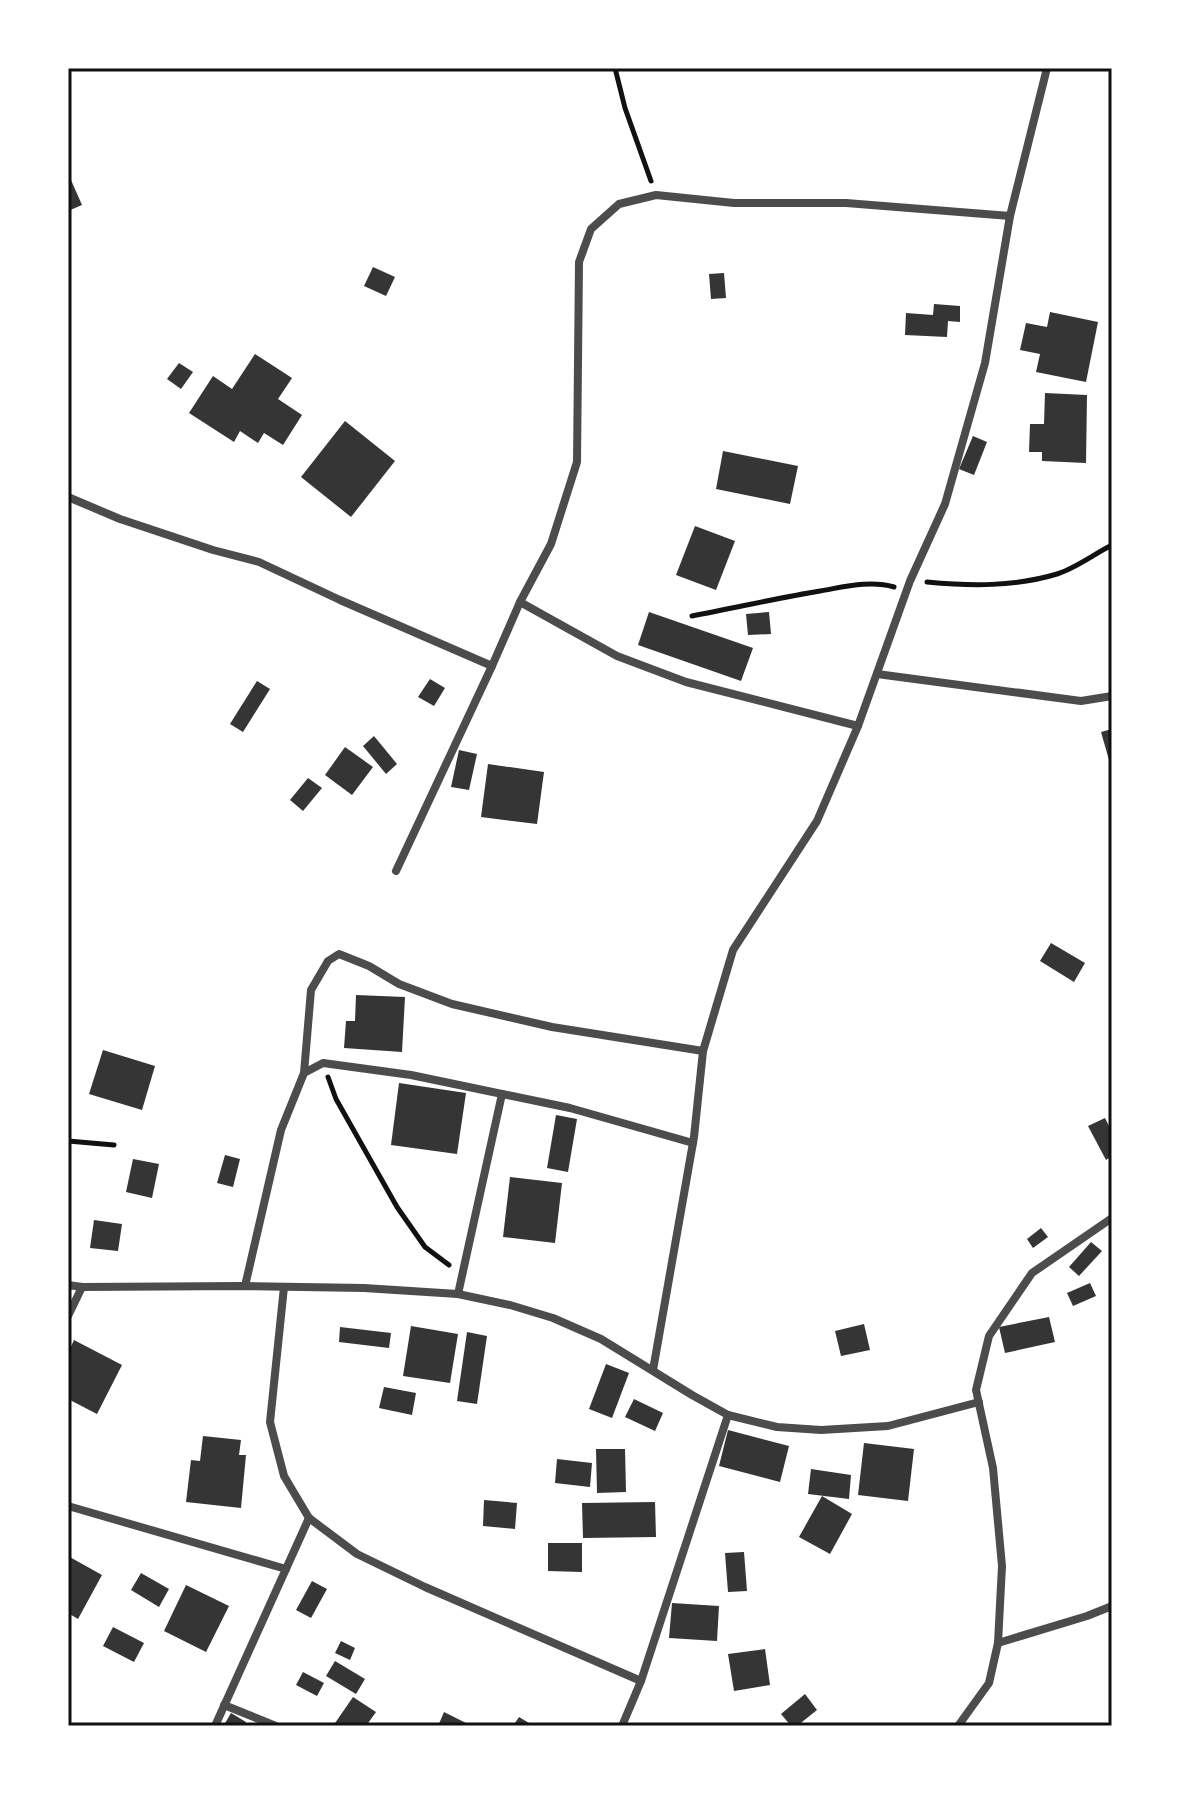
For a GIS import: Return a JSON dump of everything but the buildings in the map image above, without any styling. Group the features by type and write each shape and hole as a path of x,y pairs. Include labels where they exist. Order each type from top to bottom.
{"street":[{"path":"653,1370 693,1143 703,1051 733,950 817,821 858,726 908,586 945,504 985,363 1010,216 1047,68"},
{"path":"396,871 520,602 551,544 577,462 579,262 591,229 619,204 656,195 734,203 846,203 1010,216"},
{"path":"68,497 133,523 259,562 492,666"},
{"path":"520,602 617,656 686,682 858,726"},
{"path":"877,674 1081,701 1112,696"},
{"path":"245,1286 281,1130 304,1073 311,990 328,961 339,954 369,966 399,984 452,1004 552,1027 703,1051"},
{"path":"304,1073 323,1063 411,1075 570,1108 693,1143"},
{"path":"458,1294 502,1094"},
{"path":"958,1726 989,1683 998,1643 1002,1566 993,1468 976,1390 989,1336 1032,1273 1112,1218"},
{"path":"68,1285 245,1286 458,1294 553,1318 601,1339 728,1415 777,1427 821,1430 888,1426 979,1402"},
{"path":"68,1316 82,1287"},
{"path":"284,1287 270,1422 284,1476 309,1518 357,1554 641,1681"},
{"path":"622,1726 641,1681 728,1415"},
{"path":"68,1506 286,1569"},
{"path":"215,1726 309,1518"},
{"path":"998,1643 1112,1606"},
{"path":"224,1705 276,1726"}],"path":[{"path":"615,68 625,108 656,195"},
{"path":"692,616 860,585 1009,584 1059,573 1112,545"},
{"path":"323,1063 336,1099 397,1207 425,1247 463,1275"},
{"path":"68,1141 114,1145"}]}
